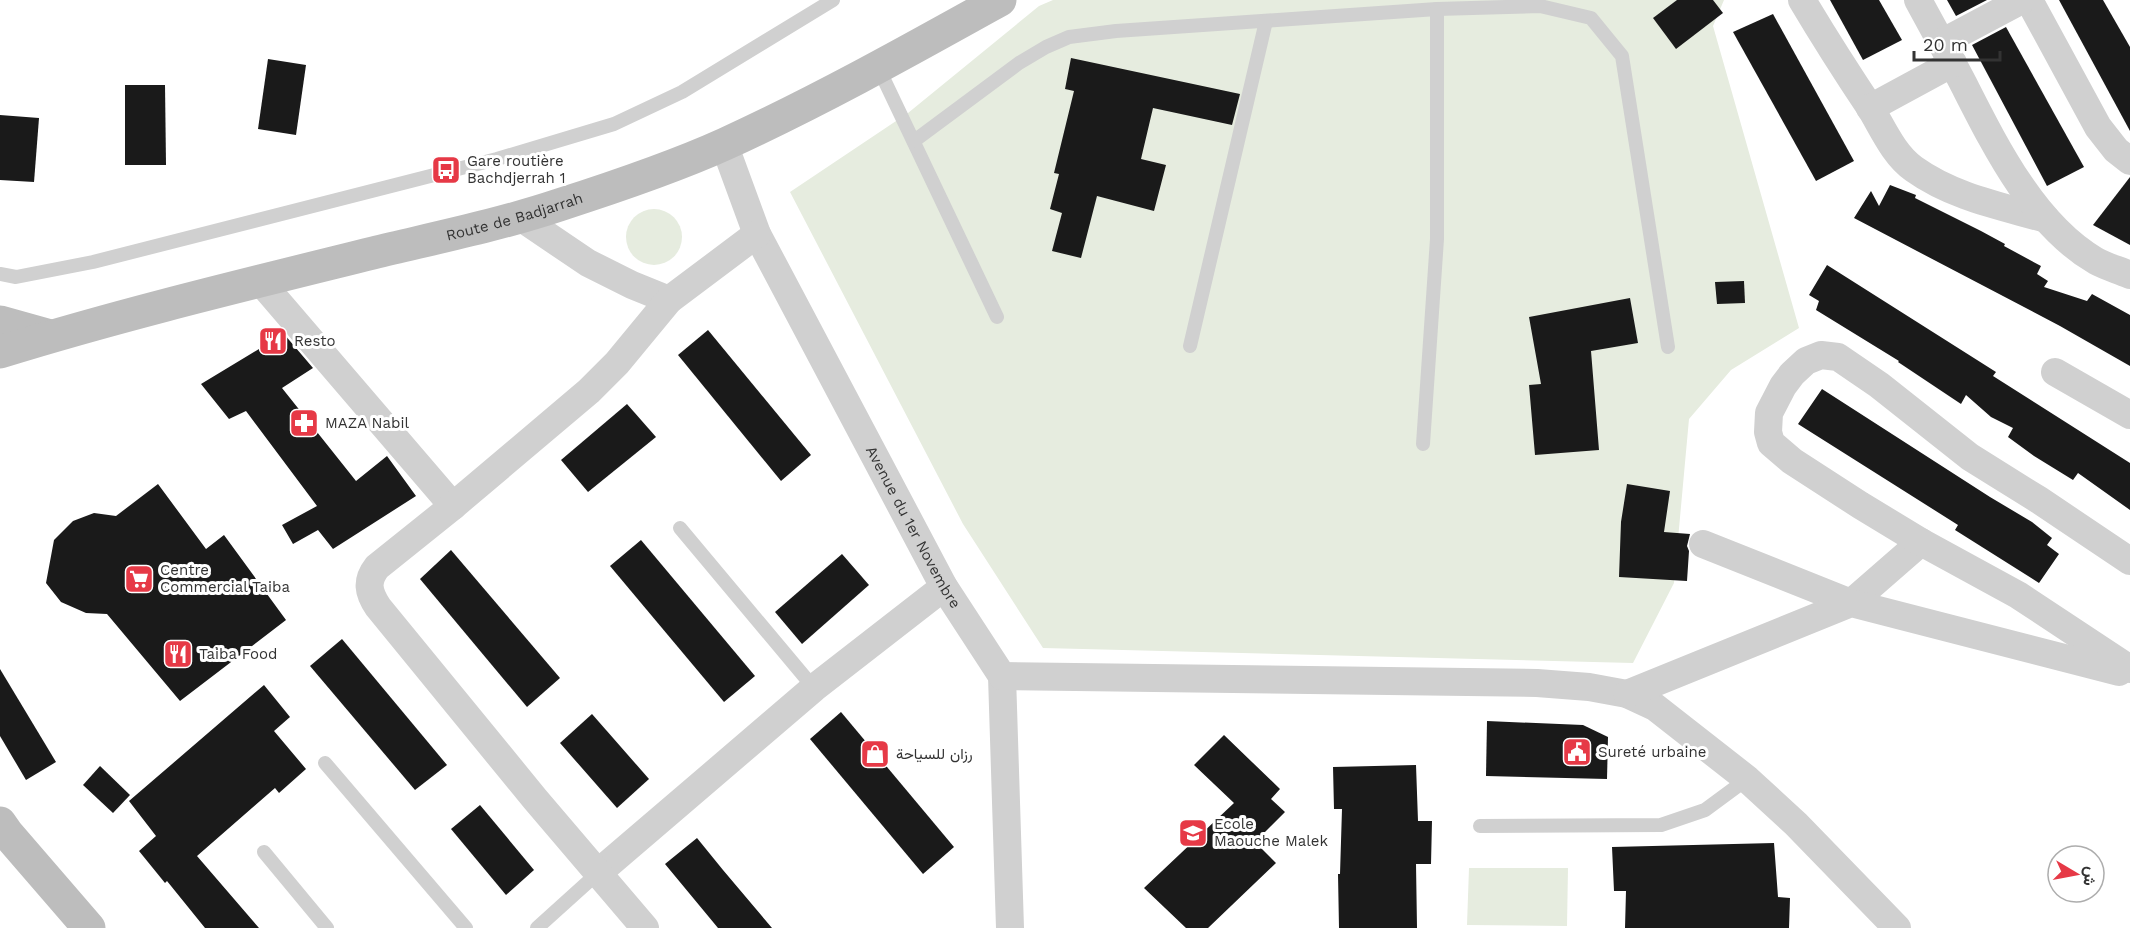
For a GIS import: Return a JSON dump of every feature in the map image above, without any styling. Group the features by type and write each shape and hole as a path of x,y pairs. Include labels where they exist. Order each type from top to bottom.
{"main road":[{"name":"Route de Badjarrah","path":"0,352 50,336 520,216 604,191 724,144 878,67 1000,0"},
{"path":"0,322 50,336"},
{"path":"0,823 6,833 89,928"}],"street":[{"path":"1802,0 1897,151 1911,167 1934,182 1966,197 2046,219"},
{"path":"1918,0 1996,148 2018,183 2046,219 2071,242 2096,261 2130,275"},
{"path":"1870,108 2022,0"},
{"path":"2029,0 2098,126 2116,150 2130,161"},
{"name":"Avenue du 1er Novembre","path":"724,144 757,234 944,587 1002,676"},
{"path":"520,216 588,262 632,285 669,300"},
{"path":"645,928 528,790 372,597 369,588 370,575 589,391 617,363 669,300 757,234"},
{"path":"260,281 453,506"},
{"path":"2130,561 1970,457 1879,385 1838,357 1821,355 1806,361 1783,386 1769,413 1768,432 1771,443 1802,467 1921,542 2018,595 2130,669"},
{"path":"2055,372 2130,415"},
{"path":"1627,694 1851,603 1921,542"},
{"path":"1703,544 1851,603 2130,674"},
{"path":"599,872 814,688 944,587"},
{"path":"1010,928 1002,676 1537,683 1589,687 1627,694 1655,707 1747,779 1796,824 1897,928"}],"lane":[{"path":"0,274 16,277 93,262 497,159 614,124 682,92 833,0"},
{"path":"914,141 1019,63 1069,37 1116,31 1437,9 1540,6 1591,18 1622,56 1668,347"},
{"path":"1423,444 1437,239 1437,9"},
{"path":"1190,346 1266,21"},
{"path":"878,67 998,317"},
{"path":"680,528 814,688"},
{"path":"326,763 463,927"},
{"path":"1480,826 1661,825 1705,810 1747,779"},
{"path":"264,852 327,928"},
{"path":"537,928 599,872"}],"shaded area":[{"path":"1053,0 1724,0 1713,26 1799,328 1731,370 1689,419 1674,583 1633,663 1043,648 963,524 790,192 908,113 1039,6"},
{"path":"649,209 659,209 674,217 680,226 682,237 680,248 674,257 659,265 649,265 638,260 631,253 626,242 626,232 631,221 638,214"},
{"path":"1469,868 1568,868 1567,926 1467,925"}],"building":[{"path":"1677,0 1713,0 1723,13 1676,49 1653,18"},
{"path":"1830,0 1879,0 1902,40 1863,60"},
{"path":"1947,0 1987,0 1956,16"},
{"path":"2059,0 2103,0 2130,47 2130,131"},
{"path":"1773,14 1854,161 1816,181 1733,32"},
{"path":"2006,27 2084,167 2047,186 1972,45"},
{"path":"1071,58 1240,94 1232,125 1153,108 1141,159 1166,165 1154,211 1097,196 1081,258 1052,251 1062,213 1050,209 1059,174 1054,173 1074,91 1065,89"},
{"path":"268,59 306,65 296,135 258,129"},
{"path":"125,85 165,85 166,165 125,165"},
{"path":"0,115 39,118 34,182 0,180"},
{"path":"2130,177 2130,245 2093,225"},
{"path":"1890,185 1916,195 1915,198 1981,231 2041,266 2037,274 2048,281 2044,287 2087,301 2092,294 2130,315 2130,366 2060,326 1854,218 1871,191 1879,206"},
{"path":"1827,265 1996,372 1993,376 2130,463 2130,510 2078,473 2073,480 2034,456 2008,437 2013,428 1991,417 1966,395 1961,404 1899,361 1816,310 1819,301 1809,295"},
{"path":"1744,281 1745,303 1717,304 1715,282"},
{"path":"1630,298 1638,343 1591,351 1599,450 1535,455 1529,385 1541,384 1529,317"},
{"path":"708,330 811,455 781,481 678,355"},
{"path":"284,334 313,368 282,388 356,481 387,456 416,496 333,549 318,530 293,544 282,525 317,506 246,411 229,419 201,384"},
{"path":"1822,389 2032,522 2052,538 2047,545 2059,554 2039,583 1955,530 1958,525 1798,424"},
{"path":"627,404 656,437 588,492 561,460"},
{"path":"158,484 206,549 224,535 286,620 180,701 107,614 86,613 61,602 46,583 54,540 73,521 94,513 116,516"},
{"path":"1627,484 1670,491 1664,532 1690,534 1687,546 1689,551 1687,581 1619,577 1621,522"},
{"path":"641,540 755,676 724,702 610,566"},
{"path":"451,550 560,678 527,707 420,579"},
{"path":"842,554 869,585 802,644 775,612"},
{"path":"342,639 447,765 415,790 310,666"},
{"path":"0,669 56,762 26,780 0,736"},
{"path":"264,685 290,717 274,731 306,769 279,793 275,788 197,856 259,928 205,928 139,851 156,836 129,801"},
{"path":"841,712 954,847 923,874 810,739"},
{"path":"592,714 649,779 617,808 560,743"},
{"path":"1487,721 1583,725 1608,737 1607,779 1486,776"},
{"path":"1224,735 1280,789 1271,799 1285,812 1255,842 1276,863 1208,928 1186,928 1144,888 1234,803 1194,765"},
{"path":"1416,765 1418,821 1432,821 1431,864 1416,864 1417,928 1339,928 1338,874 1340,874 1342,809 1334,809 1333,767"},
{"path":"100,766 130,795 113,813 83,785"},
{"path":"480,805 534,870 506,895 451,829"},
{"path":"697,838 772,928 718,928 665,864"},
{"path":"1774,843 1778,897 1790,898 1789,928 1625,928 1626,891 1614,891 1612,847"}],"place":[{"name":"Gare routière Bachdjerrah 1","path":"446,170"},
{"name":"Resto","path":"273,341"},
{"name":"MAZA Nabil","path":"304,423"},
{"name":"Centre Commercial Taiba","path":"139,579"},
{"name":"Taiba Food","path":"178,654"},
{"name":"Sureté urbaine","path":"1577,752"},
{"name":"رزان للسياحة","path":"875,754"},
{"name":"Ecole Maouche Malek","path":"1193,833"}]}
